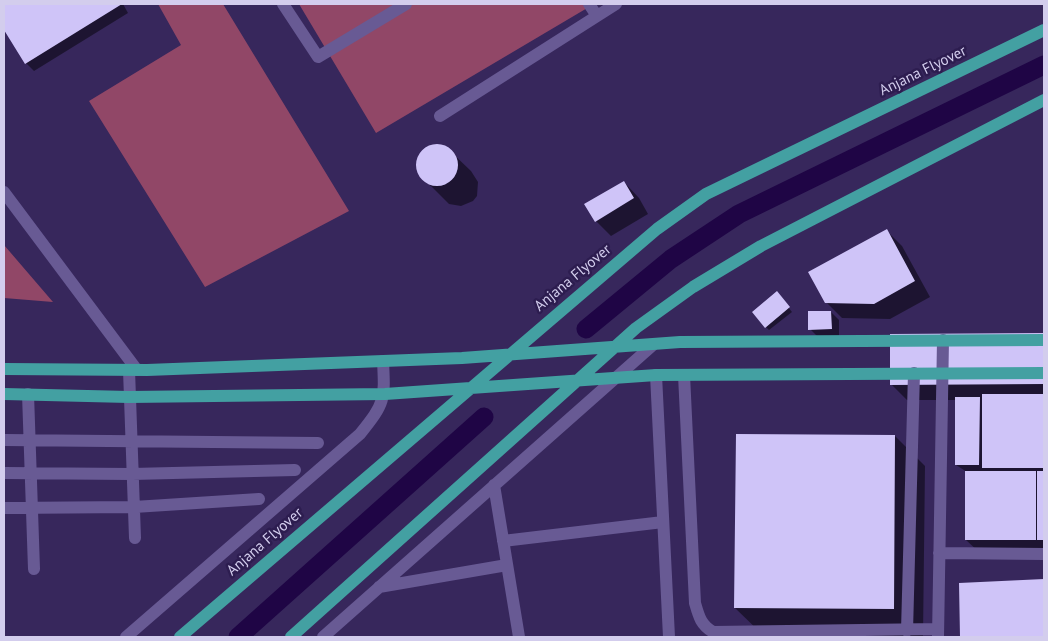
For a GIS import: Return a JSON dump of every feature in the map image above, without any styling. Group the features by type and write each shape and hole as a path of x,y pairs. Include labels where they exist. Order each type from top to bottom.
{"main road":[{"name":"Anjana Flyover","path":"180,637 606,270 706,194 1044,30"},
{"path":"291,637 636,328 693,287 761,246 1044,100"},
{"path":"4,369 133,370 462,358 654,344 1044,340"},
{"path":"4,394 129,397 385,394 656,375 1044,374"}],"street":[{"path":"283,4 318,57 406,4"},
{"path":"589,4 597,16"},
{"path":"440,116 616,4"},
{"path":"4,192 133,370 129,397 135,538"},
{"path":"684,375 696,603 699,619 705,628 713,632 756,634 907,631 938,633 943,340"},
{"path":"323,637 654,344"},
{"path":"126,637 360,434 377,413 385,394 383,361"},
{"path":"907,631 914,373"},
{"path":"656,375 669,637"},
{"path":"28,394 34,570"},
{"path":"4,440 318,443"},
{"path":"4,473 132,474 296,470"},
{"path":"494,485 518,637"},
{"path":"4,508 134,507 259,499"},
{"path":"503,541 663,522"},
{"path":"939,554 1044,554"},
{"path":"379,587 507,565"}],"shaded area":[{"path":"158,4 223,4 349,211 205,287 89,101 181,45"},
{"path":"299,4 594,4 376,133"},
{"path":"4,245 53,302 4,298"}],"building":[{"path":"4,4 122,4 25,64 4,30"},
{"path":"437,144 452,150 458,165 452,180 437,186 422,180 416,165 422,150"},
{"path":"624,181 634,198 595,222 584,204"},
{"path":"887,229 915,281 874,304 825,303 808,272"},
{"path":"777,291 790,307 765,328 752,312"},
{"path":"808,311 831,311 832,329 808,330"},
{"path":"1044,333 1044,384 890,385 890,334"},
{"path":"982,394 1044,394 1044,468 982,468"},
{"path":"955,397 980,397 979,465 955,465"},
{"path":"736,434 895,435 894,609 734,608"},
{"path":"965,471 1036,471 1036,540 965,540"},
{"path":"1037,471 1044,471 1044,540 1037,540"},
{"path":"1044,579 1044,637 960,637 959,583"}],"waterway":[{"path":"586,329 671,259 739,214 1044,65"},
{"path":"238,637 484,417"}]}
